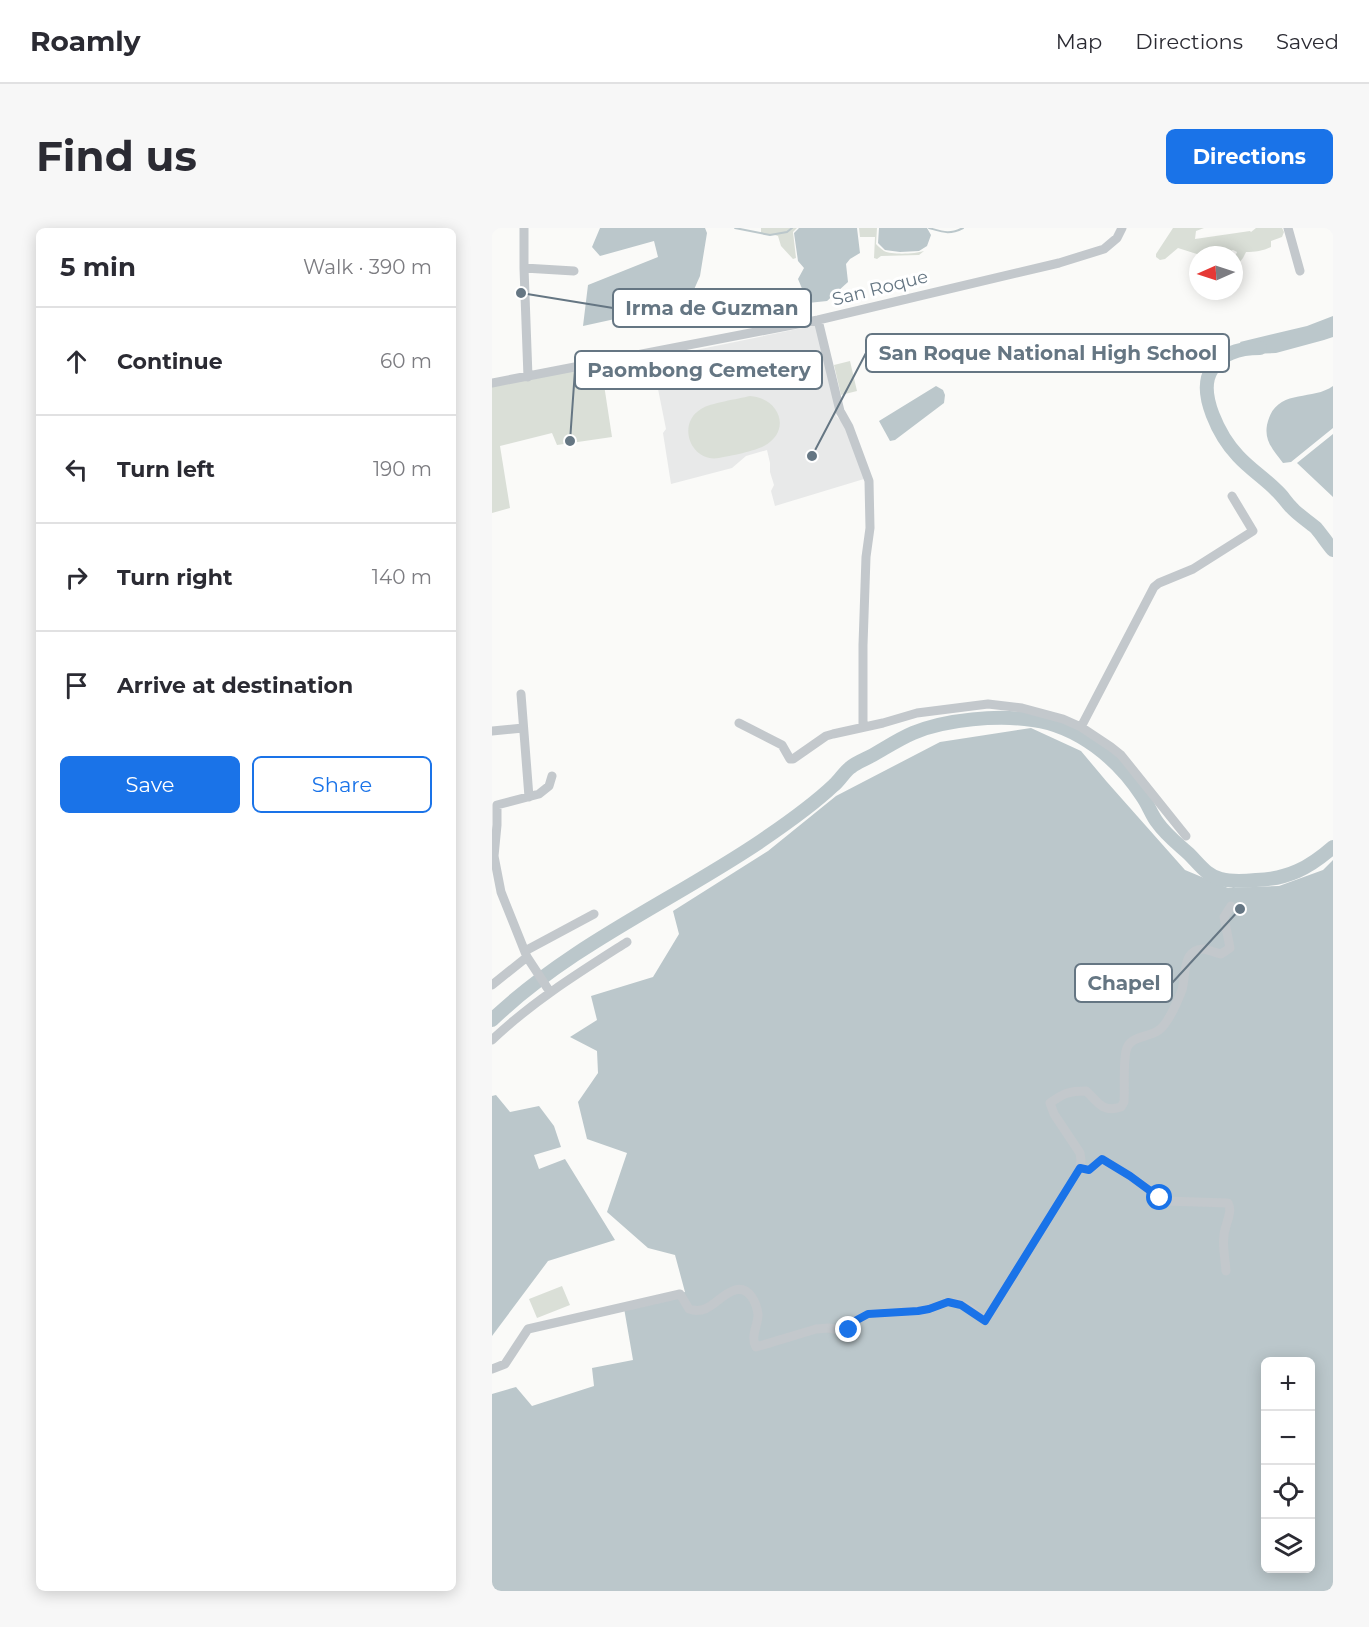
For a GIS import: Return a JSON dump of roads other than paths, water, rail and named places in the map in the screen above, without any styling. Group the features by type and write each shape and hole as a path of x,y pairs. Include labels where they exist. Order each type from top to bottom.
{"street":[{"path":"524,228 528,377"},
{"name":"San Roque","path":"492,383 818,320 1059,263 1104,249 1117,238 1122,228"},
{"path":"1288,228 1300,271"},
{"path":"524,268 574,271"},
{"path":"818,320 840,411 849,427 869,481 870,528 866,557 863,727"},
{"path":"1082,727 1154,587 1193,569 1253,531 1232,496"},
{"path":"521,694 529,797"},
{"path":"740,723 782,745 790,759 793,759 826,736 917,713 988,704 1036,711 1082,727 1121,755 1186,836"},
{"path":"492,730 523,728"},
{"path":"548,988 526,954 501,891 494,856 497,825 494,803 539,794 549,786 552,776"},
{"path":"492,1369 505,1364 528,1329 680,1294 688,1309 694,1311 709,1308 735,1290 742,1289 750,1294 757,1308 758,1317 754,1339 756,1347 816,1329 849,1330 855,1321 868,1314 918,1311 948,1302 961,1305 985,1321 1080,1168 1082,1160 1080,1153 1054,1114 1050,1103 1064,1093 1086,1091 1103,1108 1108,1110 1121,1107 1124,1102 1126,1050 1132,1041 1160,1030 1167,1020 1181,992 1185,979 1185,966 1189,957 1196,951 1204,949 1221,954 1230,948 1224,917 1231,906"},
{"path":"492,985 526,954 594,914"},
{"path":"492,1040 548,988 627,942"},
{"path":"1080,1168 1089,1170 1102,1159 1165,1201 1226,1202 1229,1204 1224,1241 1226,1271"}],"waterway":[{"path":"735,228 770,235 787,232 792,228"},
{"path":"929,228 942,232 963,228"},
{"path":"1260,348 1233,352 1216,363 1208,379 1207,390 1213,415 1218,427 1238,456 1278,492 1297,513 1316,528 1333,550"},
{"path":"492,1020 522,993 588,946 727,863 799,815 853,765 908,735 941,724 988,718 1033,720 1050,723 1081,737 1109,757 1121,769 1142,796 1155,819 1172,839 1204,869 1225,880 1268,879 1288,875 1307,866 1333,847"},
{"path":"1233,890 1235,881"}],"place":[{"name":"Irma de Guzman","path":"521,293"},
{"name":"Paombong Cemetery","path":"570,441"},
{"name":"San Roque National High School","path":"812,456"},
{"name":"Chapel","path":"1240,909"}]}
